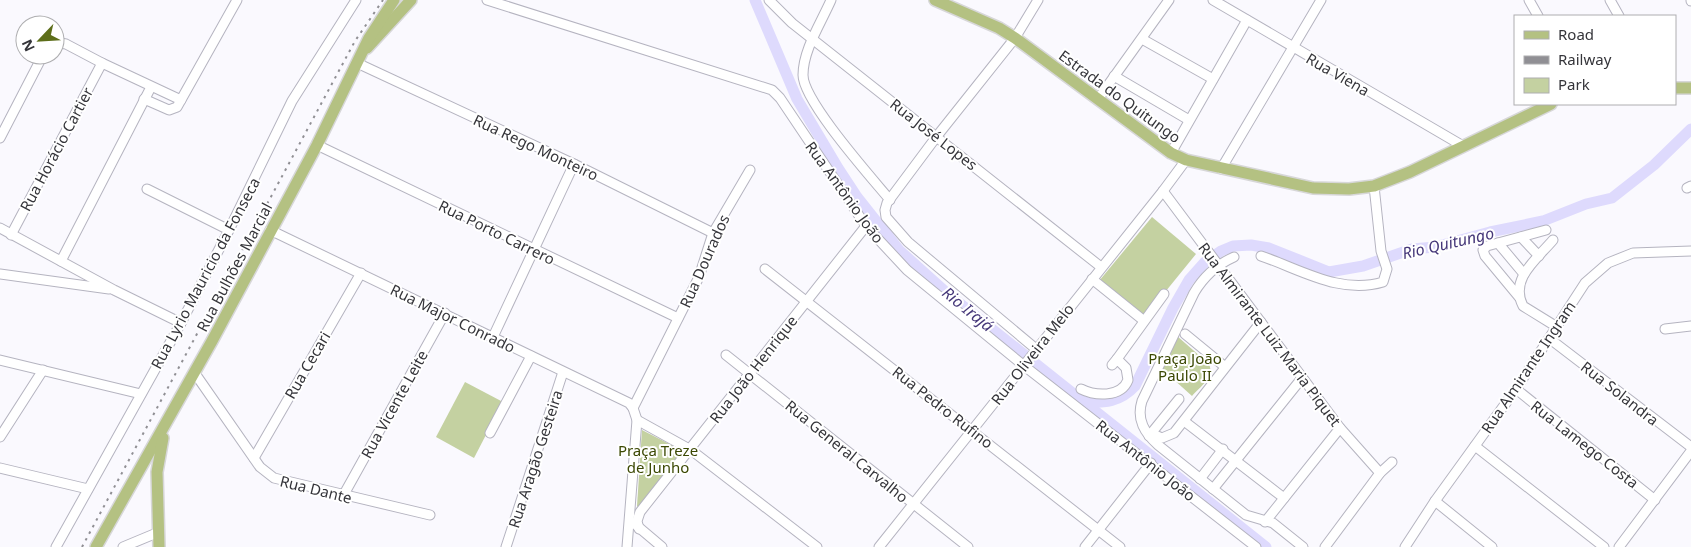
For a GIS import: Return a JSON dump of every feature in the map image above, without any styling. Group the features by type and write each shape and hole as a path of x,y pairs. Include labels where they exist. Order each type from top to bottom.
{"main road":[{"name":"Rua Bulhões Marcial","path":"96,547 170,417 317,145 382,16 394,0"},
{"path":"360,58 411,0"},
{"name":"Estrada do Quitungo","path":"935,0 1016,38 1171,153 1186,160 1221,169 1313,188 1349,189 1374,186 1410,172 1549,105"},
{"path":"1676,88 1691,88"},
{"path":"159,547 157,472 159,450 170,417"},
{"path":"140,468 149,468 157,472"}],"street":[{"path":"144,99 171,110 177,107 237,0"},
{"name":"Rua Lyrio Mauricio da Fonseca","path":"56,547 230,230 292,101 356,0"},
{"name":"Rua Antônio João","path":"486,0 772,90 780,98 866,226 907,270 1024,365 1256,547"},
{"name":"Rua José Lopes","path":"769,0 792,23 1101,267"},
{"path":"831,0 813,39 803,77 807,90 845,145 890,200 937,136 1016,38 1038,0"},
{"path":"1098,99 1169,0"},
{"name":"Rua Viena","path":"1213,0 1463,146"},
{"path":"1221,169 1321,0"},
{"path":"1528,0 1537,15"},
{"path":"1610,0 1618,15"},
{"path":"1171,153 1247,20"},
{"path":"1142,39 1213,79"},
{"path":"65,44 181,100"},
{"name":"Rua Rego Monteiro","path":"360,58 713,234"},
{"name":"Rua Horácio Cartier","path":"11,235 102,63"},
{"path":"0,138 38,65"},
{"path":"1114,76 1189,120"},
{"path":"61,261 151,87"},
{"name":"Rua Porto Carrero","path":"317,145 678,318"},
{"name":"Rua Oliveira Melo","path":"879,547 1101,267 1164,191 1186,160"},
{"path":"493,337 574,164"},
{"name":"Rua Dourados","path":"633,408 702,271 713,234 750,170"},
{"path":"1261,256 1333,282 1375,284 1383,282 1387,269 1381,251 1374,186"},
{"path":"147,189 230,230"},
{"name":"Rua Almirante Luiz Maria Piquet","path":"1164,191 1340,428 1380,473"},
{"name":"Rua Antônio João","path":"890,200 885,210 886,216 896,229 930,262 1034,351"},
{"name":"Rua João Henrique","path":"640,512 691,450 806,300 866,226"},
{"path":"0,228 114,290 181,322"},
{"name":"Rua Major Conrado","path":"270,230 445,313 563,372 622,398 633,408"},
{"path":"1546,230 1498,243 1485,248 1483,253 1519,297 1526,310 1556,327"},
{"path":"1521,237 1539,256"},
{"path":"1519,297 1518,286 1524,274 1553,240"},
{"path":"1498,243 1524,274"},
{"name":"Rua Almirante Ingram","path":"1405,547 1435,501 1516,389 1585,283 1608,264 1633,253 1691,251"},
{"path":"1217,262 1234,257"},
{"name":"Rua Antônio João","path":"1217,262 1194,293 1142,401 1139,414 1150,434 1200,479 1246,515 1281,529 1303,547"},
{"name":"Rua Pedro Rufino","path":"765,269 1120,547"},
{"path":"72,284 77,278 78,270"},
{"name":"Rua Cecari","path":"254,458 361,273"},
{"path":"0,274 114,290"},
{"path":"1092,279 1143,320 1164,294"},
{"name":"Rua Vicente Leite","path":"342,496 445,313"},
{"name":"Rua Antônio João","path":"1081,388 1088,392 1103,394 1122,388 1128,380 1128,372 1114,362 1143,320"},
{"path":"1180,399 1150,434 1158,438 1170,436 1184,421 1224,366 1261,322"},
{"path":"1665,329 1691,326"},
{"path":"1185,334 1224,366"},
{"name":"Rua Solandra","path":"1550,339 1691,449"},
{"name":"Rua General Carvalho","path":"726,355 968,547"},
{"path":"490,433 531,356"},
{"path":"0,360 141,394"},
{"path":"0,437 43,370"},
{"name":"Rua Dante","path":"194,372 254,458 266,473 274,478 342,496 430,515"},
{"name":"Rua Aragão Gesteira","path":"506,547 563,372"},
{"path":"1213,489 1302,378"},
{"name":"Rua Lamego Costa","path":"1516,389 1655,500"},
{"path":"627,547 637,420 633,408"},
{"path":"637,420 691,450 817,547"},
{"path":"1184,421 1236,459 1284,498"},
{"path":"1265,522 1340,428"},
{"path":"1475,446 1604,547"},
{"path":"1200,479 1223,449"},
{"path":"1619,547 1691,449"},
{"path":"1325,547 1380,473 1392,462"},
{"path":"1085,547 1151,463"},
{"path":"0,468 88,489"},
{"path":"1435,501 1492,547"},
{"path":"630,515 640,512"},
{"path":"640,512 637,521 640,530"},
{"path":"630,515 640,530 662,547"},
{"path":"629,535 640,530"},
{"path":"123,547 158,532"}],"green space":[{"path":"1152,217 1196,254 1144,318 1099,281"},
{"name":"Praça João Paulo II","path":"1177,336 1209,364 1210,373 1206,382 1192,396 1162,369"},
{"path":"465,382 503,402 474,458 436,437"},
{"name":"Praça Treze de Junho","path":"642,430 682,452 640,509 637,506"}],"waterway":[{"name":"Rio Irajá","path":"755,0 797,99 857,197 899,250 948,294 1266,547"},
{"name":"Rio Quitungo","path":"1084,402 1112,400 1124,395 1135,386 1173,308 1189,280 1205,262 1221,251 1233,246 1251,245 1269,248 1329,272 1363,266 1412,249 1435,247 1490,232 1543,221 1586,204 1612,198 1654,165 1691,129"}],"railway":[{"path":"82,547 355,41 383,0"}]}
